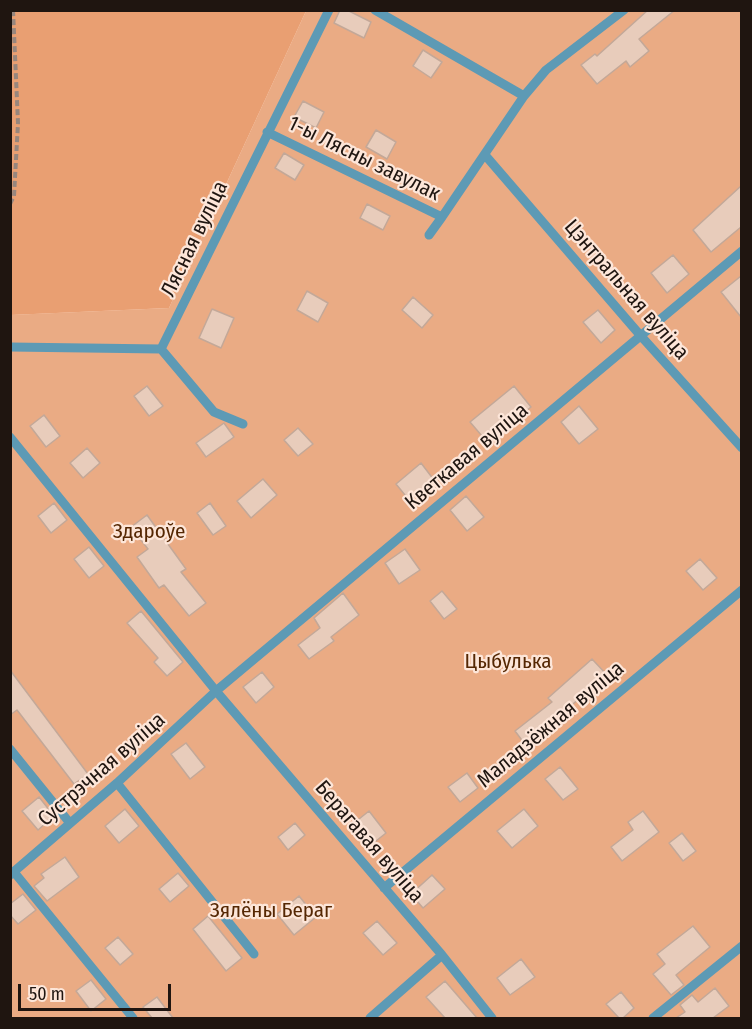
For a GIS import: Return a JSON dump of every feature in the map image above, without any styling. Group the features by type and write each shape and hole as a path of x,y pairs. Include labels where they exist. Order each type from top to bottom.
{"lane":[{"name":"Лясная вуліца","path":"162,349 267,132 330,10"},
{"path":"375,10 524,96"},
{"name":"1-ы Лясны завулак","path":"267,132 442,217 524,96 546,70 624,10"},
{"name":"Цэнтральная вуліца","path":"485,155 741,448"},
{"path":"429,235 442,217"},
{"name":"Кветкавая вуліца","path":"216,691 741,251"},
{"path":"10,347 162,349 214,412 243,424"},
{"name":"Берагавая вуліца","path":"10,437 216,691 442,955 492,1018"},
{"name":"Маладзёжная вуліца","path":"384,888 741,590"},
{"name":"Сустрэчная вуліца","path":"12,873 117,783 216,691"},
{"path":"10,748 69,822"},
{"path":"117,783 254,954"},
{"path":"12,873 132,1018"},
{"path":"653,1018 741,946"},
{"path":"370,1018 442,955"}],"path":[{"path":"10,204 14,196 18,123 13,10"}],"green space":[{"path":"306,11 741,11 741,1018 11,1018 10,315 169,308"}],"shaded area":[{"path":"10,11 306,11 169,308 11,315"}],"building":[{"path":"340,10 347,10 371,22 364,38 334,23"},
{"path":"648,10 675,10 639,39 649,51 630,67 626,61 597,84 581,65 595,54 597,56"},
{"path":"423,50 442,62 431,78 413,66"},
{"path":"303,101 324,112 316,128 294,117"},
{"path":"376,130 396,142 387,159 366,147"},
{"path":"284,153 304,165 295,180 275,168"},
{"path":"741,186 741,227 711,252 693,230"},
{"path":"367,204 390,216 383,230 360,218"},
{"path":"673,255 689,274 667,293 651,273"},
{"path":"741,276 741,317 721,292"},
{"path":"307,291 328,303 318,322 297,310"},
{"path":"413,297 433,315 422,328 402,310"},
{"path":"212,309 234,318 221,348 199,338"},
{"path":"598,310 615,330 601,343 583,322"},
{"path":"147,386 163,406 149,416 134,396"},
{"path":"514,386 531,407 488,443 470,422"},
{"path":"579,406 598,429 579,444 561,422"},
{"path":"44,415 60,436 46,447 30,426"},
{"path":"224,423 234,437 206,457 196,443"},
{"path":"298,428 313,444 298,456 284,440"},
{"path":"87,448 100,463 83,478 70,463"},
{"path":"421,463 434,480 409,500 396,484"},
{"path":"263,479 277,495 251,518 237,501"},
{"path":"466,496 484,517 467,531 450,510"},
{"path":"54,503 67,520 51,533 38,516"},
{"path":"210,503 226,526 213,535 197,513"},
{"path":"147,515 186,569 181,572 206,603 189,616 164,585 159,588 137,557 148,549 131,527"},
{"path":"89,547 104,566 89,578 74,559"},
{"path":"405,549 420,570 399,584 385,563"},
{"path":"700,559 717,578 703,590 686,571"},
{"path":"442,591 457,609 444,619 430,601"},
{"path":"343,593 359,615 331,637 334,641 309,659 298,645 320,628 314,618"},
{"path":"141,611 183,662 167,676 154,662 158,658 127,623"},
{"path":"592,659 607,675 547,726 550,729 527,747 515,731 552,702 548,698"},
{"path":"10,670 88,774 74,784 17,710 10,715"},
{"path":"262,672 274,687 256,703 243,687"},
{"path":"186,743 205,767 190,779 171,754"},
{"path":"560,767 578,789 563,800 545,779"},
{"path":"467,773 478,788 460,802 448,787"},
{"path":"39,797 54,816 38,830 22,811"},
{"path":"125,809 139,826 119,843 105,826"},
{"path":"524,809 538,826 512,848 497,831"},
{"path":"369,811 386,833 371,845 354,823"},
{"path":"643,811 659,832 622,861 611,847 633,830 628,822"},
{"path":"295,823 305,835 288,850 278,837"},
{"path":"682,833 696,851 683,861 669,843"},
{"path":"65,857 79,877 47,901 34,886 44,878 41,874"},
{"path":"178,873 189,886 170,902 159,889"},
{"path":"432,875 445,889 423,908 411,894"},
{"path":"23,894 36,910 18,924 10,915 10,904"},
{"path":"299,896 316,917 294,935 277,914"},
{"path":"208,916 242,958 226,971 193,929"},
{"path":"377,921 397,943 383,955 363,933"},
{"path":"693,926 710,947 676,975 684,985 671,995 653,974 665,964 657,954"},
{"path":"118,937 133,954 120,965 105,948"},
{"path":"521,959 535,977 510,995 497,978"},
{"path":"91,980 106,999 91,1011 76,991"},
{"path":"445,981 477,1018 445,1018 426,997"},
{"path":"715,988 729,1006 713,1018 676,1018 685,1012 680,1005 692,995 698,1002"},
{"path":"621,992 634,1008 623,1018 619,1018 606,1004"},
{"path":"157,997 173,1018 152,1018 143,1007"}],"park label":[{"name":"Здароўе","path":"149,532"},
{"name":"Цыбулька","path":"508,662"},
{"name":"Зялёны Бераг","path":"271,911"}]}
